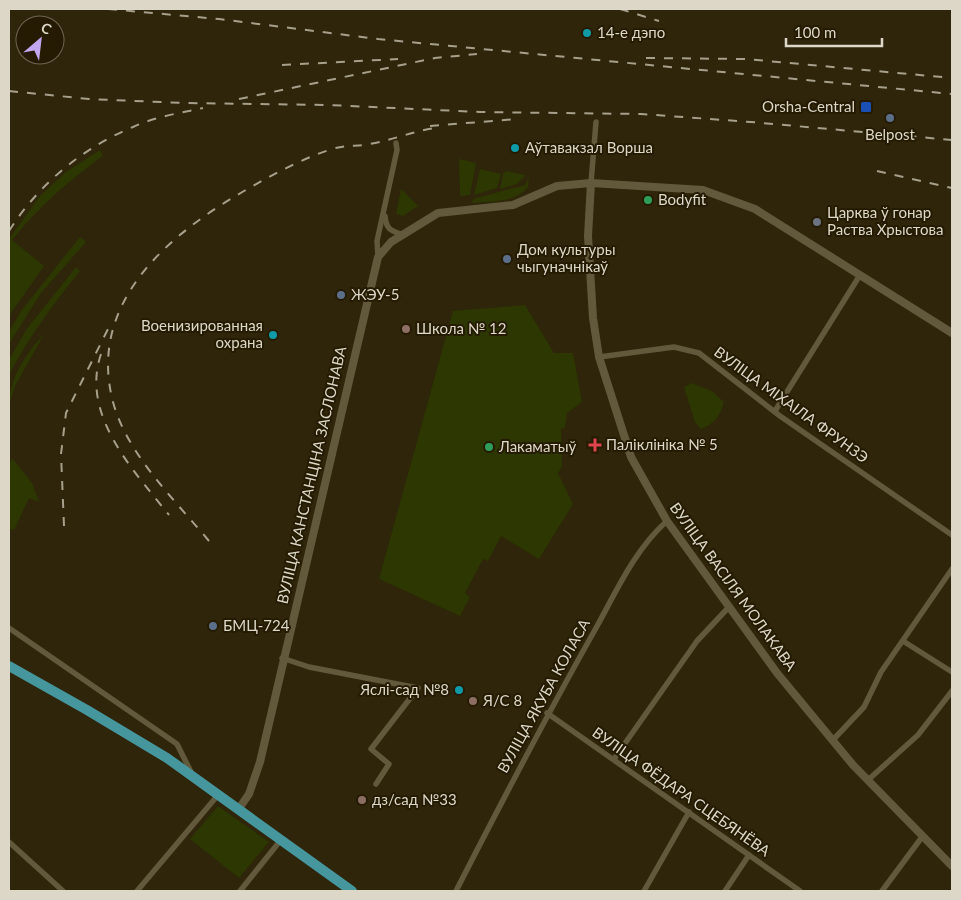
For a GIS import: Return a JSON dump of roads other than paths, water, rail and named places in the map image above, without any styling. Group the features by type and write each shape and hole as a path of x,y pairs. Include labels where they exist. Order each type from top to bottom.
{"main road":[{"path":"9,666 103,719 193,776 352,891"}],"street":[{"name":"ВУЛІЦА ВАСІЛЯ МОЛАКАВА","path":"596,122 588,232 590,285 599,357 631,457 667,521 728,608 832,741 952,866"},
{"name":"ВУЛІЦА КАНСТАНЦІНА ЗАСЛОНАВА","path":"238,810 254,784 282,658 378,257 378,241 397,150 396,143"},
{"path":"378,257 384,248 402,234 438,213 513,205 557,186 591,183 712,192 755,209 952,332"},
{"path":"384,214 387,227 393,233 402,234"},
{"path":"775,411 860,275"},
{"name":"ВУЛІЦА МІХАІЛА ФРУНЗЭ","path":"599,357 655,348 688,349 713,364 775,411 952,535"},
{"name":"ВУЛІЦА ЯКУБА КОЛАСА","path":"456,891 547,713 646,543 667,521"},
{"path":"832,741 864,707 890,660 952,569"},
{"path":"614,759 697,641 728,608"},
{"path":"9,628 177,744 193,776"},
{"path":"903,641 952,672"},
{"path":"282,658 310,667 418,688 371,749 389,764 376,784"},
{"path":"868,780 918,735 952,691"},
{"name":"ВУЛІЦА ФЁДАРА СЦЕБЯНЁВА","path":"547,713 800,891"},
{"path":"137,891 218,795"},
{"path":"644,891 689,812"},
{"path":"882,891 922,836"},
{"path":"240,891 280,840"},
{"path":"9,842 63,891"},
{"path":"726,891 748,855"}],"railway":[{"path":"108,9 219,19 378,39 952,94"},
{"path":"620,9 659,21"},
{"path":"239,99 435,58 477,54"},
{"path":"646,58 746,59 952,78"},
{"path":"282,65 398,59"},
{"path":"9,91 89,99 183,103 329,105 480,112 641,114 952,140"},
{"path":"9,231 33,198 48,183 79,157 96,146 141,124 203,108"},
{"path":"430,126 517,119"},
{"path":"209,541 140,458 129,440 113,402 108,366 112,333 123,303 140,276 162,251 215,209 254,185 296,163 329,150 365,145 436,128"},
{"path":"877,171 952,188"},
{"path":"64,526 61,454 66,413 109,327"},
{"path":"101,354 96,377 98,399 104,420 114,441 127,461 169,515"}],"place":[{"name":"14-е дэпо","path":"587,33"},
{"name":"Orsha-Central","path":"866,107"},
{"name":"Belpost","path":"890,118"},
{"name":"Аўтавакзал Ворша","path":"515,148"},
{"name":"Bodyfit","path":"648,200"},
{"name":"Царква ў гонар Раства Хрыстова","path":"817,222"},
{"name":"Дом культуры чыгуначнікаў","path":"507,259"},
{"name":"ЖЭУ-5","path":"341,295"},
{"name":"Школа № 12","path":"406,329"},
{"name":"Военизированная охрана","path":"273,335"},
{"name":"Паліклініка № 5","path":"595,445"},
{"name":"Лакаматыў","path":"489,447"},
{"name":"БМЦ-724","path":"213,626"},
{"name":"Яслі-сад №8","path":"459,690"},
{"name":"Я/С 8","path":"473,701"},
{"name":"дз/сад №33","path":"362,800"}]}
